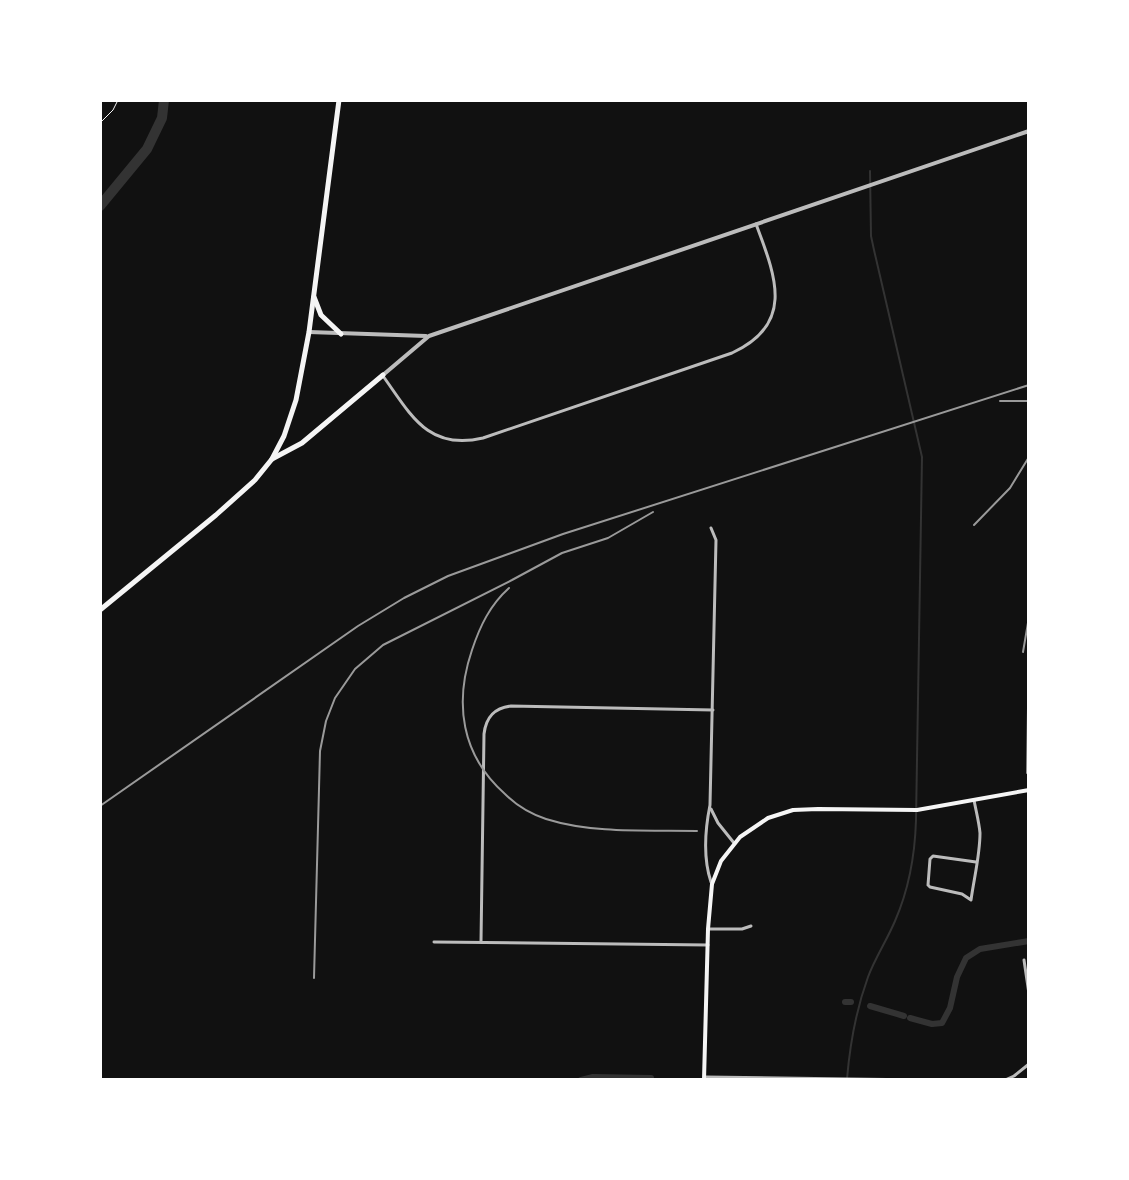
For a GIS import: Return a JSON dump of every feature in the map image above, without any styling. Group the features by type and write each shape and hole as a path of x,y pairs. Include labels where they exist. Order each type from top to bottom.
{"main road":[{"path":"100,610 255,480 272,459 284,436 292,413 309,332 339,100"},
{"path":"313,294 321,315 341,334"},
{"path":"272,459 302,443 383,375"},
{"path":"704,1079 712,884 721,861 734,843 758,823 784,812 929,809 1029,790"}],"street":[{"path":"309,332 429,336 1029,131"},
{"path":"429,336 383,375 419,424 444,439 465,442 732,353 758,337 768,323 774,306 774,274 756,224"},
{"path":"711,528 716,540 706,867 712,884"},
{"path":"481,942 484,734 486,722 493,712 511,706 713,710"},
{"path":"974,800 980,834 971,900 962,894 928,885 930,859 933,856 976,862"},
{"path":"710,805 718,823 734,843"},
{"path":"708,929 751,926"},
{"path":"434,942 708,945"},
{"path":"1024,960 1029,994"},
{"path":"1005,1080 1029,1064"},
{"path":"704,1079 922,1080"}],"path":[{"path":"100,123 118,100"}],"waterway":[{"path":"100,206 147,149 162,118 164,100"},
{"path":"847,1079 854,1027 864,989 908,884 916,820 922,457 871,236 870,171"},
{"path":"910,1018 932,1024 942,1023 966,958 980,949 1029,941"},
{"path":"845,1002 851,1002"},
{"path":"870,1006 904,1016"},
{"path":"581,1080 593,1077 651,1078"}],"railway":[{"path":"100,806 358,626 448,576 563,534 1029,385"},
{"path":"1000,401 1029,401"},
{"path":"974,525 1010,488 1029,457"},
{"path":"314,978 320,751 335,698 355,669 383,645 562,553 608,538 653,512"},
{"path":"509,588 491,609 478,633 463,689 465,727 470,745 490,779 524,809 564,824 621,830 697,831"},
{"path":"1023,652 1029,617"},
{"path":"1027,773 1029,644"}]}
